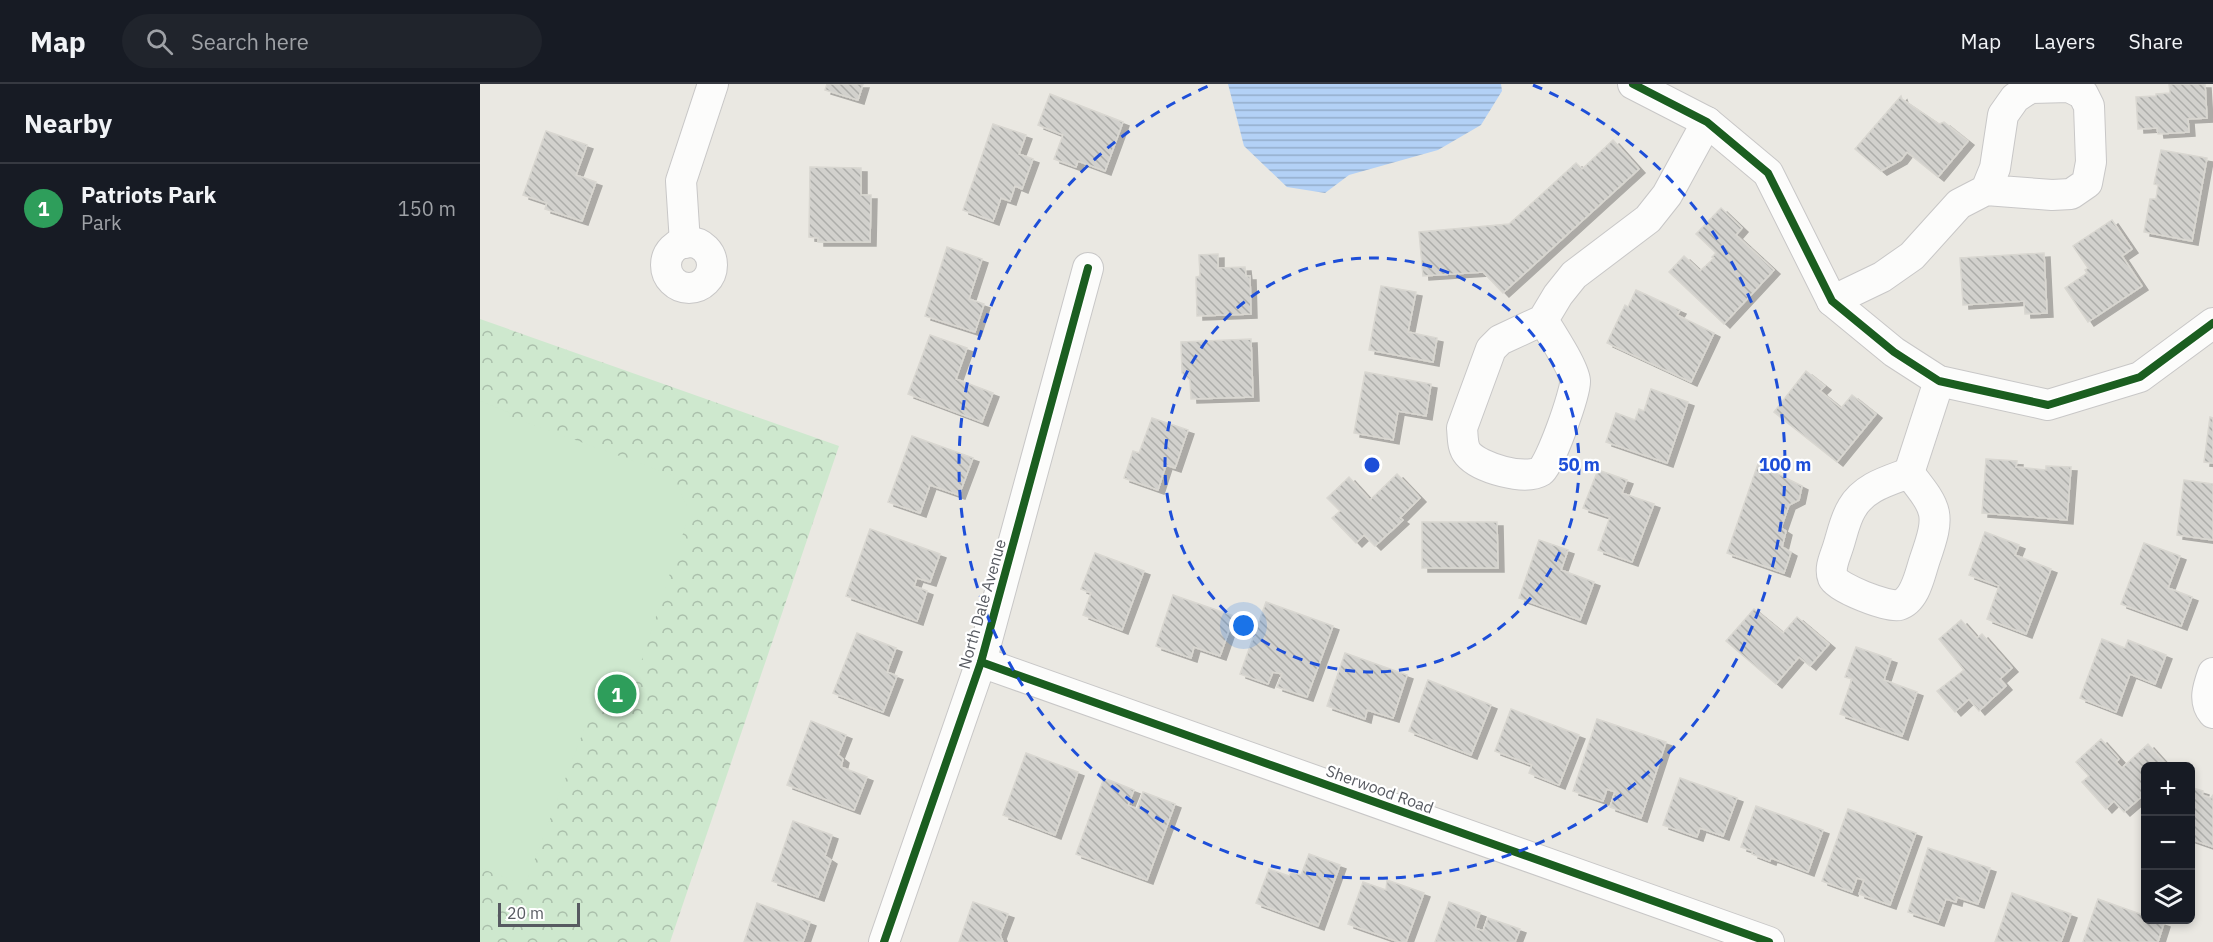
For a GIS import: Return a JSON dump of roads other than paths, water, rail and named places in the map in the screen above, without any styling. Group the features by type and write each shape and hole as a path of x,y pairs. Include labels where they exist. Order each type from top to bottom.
{"street":[{"path":"685,243 681,181 713,84"},
{"path":"1633,84 1707,122 1768,173 1832,301 1894,352 1939,381 2048,405 2140,376 2213,323"},
{"path":"1543,320 1575,380 1574,393 1550,458 1543,470 1530,475 1518,475 1479,463 1467,453 1463,442 1462,428 1491,349 1500,340 1543,320 1558,295 1574,275 1648,219 1667,195 1707,122"},
{"path":"1832,301 1882,277 1912,256 1959,204 1986,190"},
{"name":"North Dale Avenue","path":"884,942 981,662 1088,268"},
{"path":"1909,473 1939,381"},
{"name":"Sherwood Road","path":"981,662 1769,942"},
{"path":"2213,673 2207,692 2208,707 2213,713"}],"water":[{"path":"1228,84 1501,84 1502,91 1481,125 1438,150 1349,175 1325,193 1287,187 1244,146"}],"place":[{"name":"Patriots Park","path":"617,694"}]}
